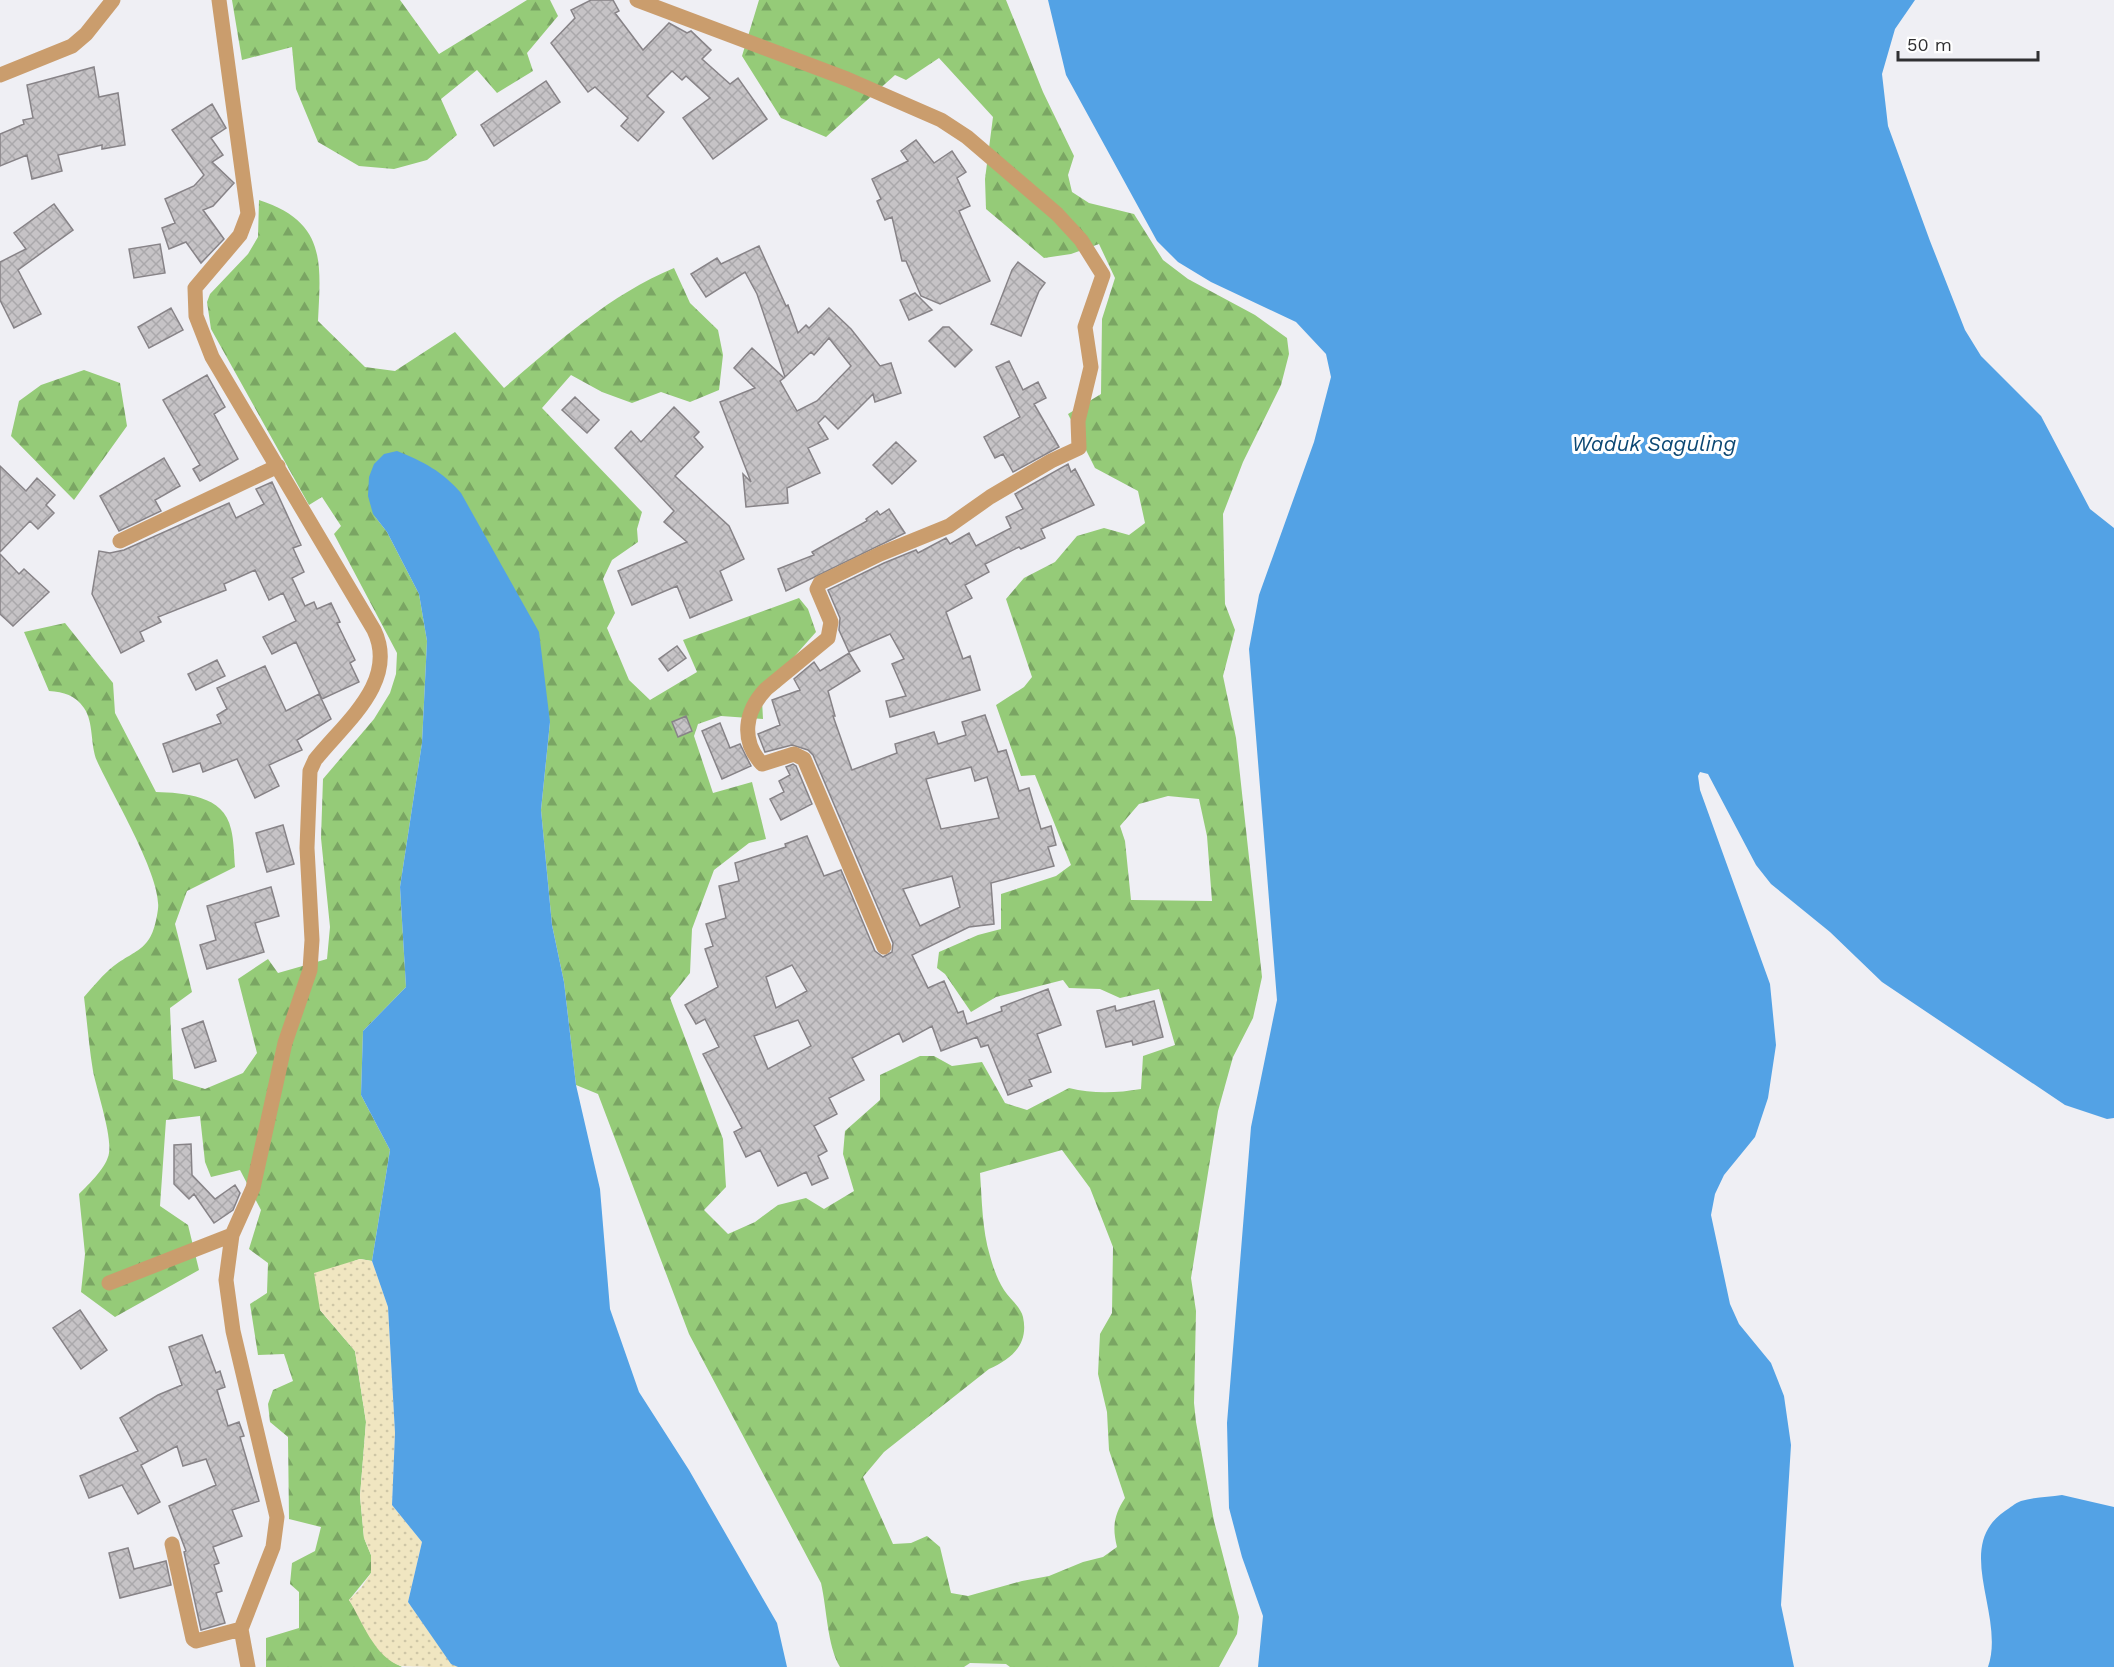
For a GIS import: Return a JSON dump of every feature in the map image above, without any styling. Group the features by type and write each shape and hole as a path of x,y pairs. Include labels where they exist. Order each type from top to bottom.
{"street":[{"path":"0,75 72,46 86,34 113,0"},
{"path":"219,0 248,214 240,235 198,282 194,294 194,306 200,329 212,357 374,630 381,657 371,693 315,760 310,771 307,848 312,940 310,970 285,1043 253,1188 232,1235 228,1261 227,1296 277,1517 273,1547 241,1629 248,1667"},
{"path":"637,0 847,79 941,120 967,137 1064,220 1081,240 1103,275 1085,327 1091,367 1078,421 1079,448 1051,461 990,497 949,526 880,554 820,583 817,589 831,622 828,638 766,689 757,699 748,716 748,739 762,764 794,754 804,759 884,947"},
{"path":"120,541 278,466"},
{"path":"109,1283 232,1235"},
{"path":"172,1544 193,1639 196,1641 241,1629"}],"green space":[{"path":"232,0 400,0 439,54 527,0 550,0 558,16 527,53 533,71 497,93 477,70 441,99 457,135 427,160 394,169 359,166 318,142 296,89 292,47 242,60"},
{"path":"759,0 1006,0 1043,92 1074,156 1068,175 1072,192 1089,203 1134,214 1163,260 1188,279 1255,315 1287,338 1289,354 1281,385 1243,462 1223,514 1225,604 1235,630 1223,676 1236,738 1262,977 1253,1018 1233,1057 1218,1111 1191,1278 1196,1311 1194,1403 1196,1422 1214,1521 1239,1617 1237,1634 1219,1667 1010,1667 1006,1664 970,1663 964,1667 840,1667 832,1648 821,1583 689,1334 598,1094 576,1085 564,982 552,925 541,810 550,722 373,514 387,532 419,594 427,641 422,743 400,887 406,987 363,1031 361,1095 390,1150 372,1261 360,1259 354,1261 320,1310 355,1351 366,1422 360,1496 364,1538 371,1555 371,1573 349,1600 393,1662 402,1667 266,1667 266,1638 299,1628 299,1592 290,1584 292,1563 315,1551 321,1527 289,1519 288,1437 270,1422 268,1404 273,1390 293,1381 284,1354 258,1355 250,1304 267,1293 268,1263 249,1249 261,1210 240,1170 211,1177 205,1162 200,1116 166,1120 160,1206 188,1225 199,1270 115,1317 81,1292 85,1254 79,1194 97,1175 109,1153 106,1124 93,1071 84,997 109,970 147,942 155,924 158,909 157,895 135,835 97,761 91,727 84,708 73,697 49,691 24,632 65,623 113,683 115,713 156,792 179,793 201,798 220,809 227,818 232,834 235,867 187,891 175,924 192,992 170,1008 173,1079 205,1089 243,1073 257,1053 238,979 268,959 278,973 327,959 330,927 321,838 323,779 374,719 390,693 396,674 397,653 334,534 341,526 322,497 309,505 211,329 207,302 210,294 248,254 258,237 259,200 281,209 297,220 308,232 315,246 318,262 318,321 365,367 395,371 455,332 504,388 584,321 627,292 674,268 690,303 718,330 723,355 719,390 690,402 661,392 632,403 602,392 571,375 542,408 642,512 637,529 638,542 612,560 603,579 615,613 607,628 629,680 650,700 697,672 683,640 799,598 808,609 816,632 792,659 780,687 762,700 763,719 721,716 698,724 694,736 713,793 752,782 766,839 749,843 714,870 692,929 690,973 670,998 723,1139 726,1187 704,1210 728,1234 755,1222 778,1205 806,1198 824,1209 854,1191 843,1154 845,1131 880,1100 880,1075 920,1056 934,1056 952,1066 982,1062 1005,1103 1027,1110 1069,1088 1105,1092 1141,1089 1143,1056 1175,1045 1159,989 1120,998 1100,989 1069,988 1063,980 996,997 971,1012 945,974 937,968 939,952 978,935 1001,929 1001,894 1056,876 1071,865 1035,775 1021,776 996,705 1024,687 1032,677 1006,599 1024,578 1055,562 1077,536 1104,528 1129,535 1145,523 1138,491 1095,468 1068,414 1101,394 1102,319 1115,278 1099,244 1071,254 1044,258 986,209 985,179 993,117 939,58 906,80 895,75 826,137 781,118 742,56","holes":["1168,796 1199,799 1207,836 1212,901 1131,900 1125,841 1120,826 1139,804","1062,1150 1090,1188 1113,1247 1112,1313 1100,1334 1098,1374 1107,1412 1109,1450 1125,1498 1115,1521 1117,1547 1103,1557 1083,1562 1049,1576 968,1596 951,1593 940,1547 927,1536 911,1543 893,1544 863,1477 884,1452 989,1369 1005,1360 1021,1343 1023,1317 1002,1286 987,1246 980,1173"]},
{"path":"84,370 120,383 127,426 74,500 11,436 19,401 41,385"}],"sand":[{"path":"360,1259 372,1261 388,1307 395,1433 392,1505 422,1542 408,1602 451,1663 458,1667 401,1666 392,1662 377,1647 349,1600 371,1573 371,1555 364,1538 360,1496 366,1422 355,1351 320,1310 314,1273"}],"water":[{"name":"Waduk Saguling","path":"1048,0 1915,0 1895,29 1882,74 1888,126 1930,241 1965,330 1981,356 2041,416 2090,509 2114,528 2114,1118 2107,1119 2065,1105 1882,982 1830,932 1771,884 1756,865 1708,774 1700,772 1698,776 1700,790 1770,984 1776,1045 1768,1098 1755,1137 1724,1175 1715,1194 1711,1215 1730,1304 1739,1324 1771,1363 1784,1396 1791,1445 1781,1605 1794,1667 1258,1667 1263,1616 1242,1557 1229,1508 1227,1423 1251,1127 1277,1000 1249,649 1259,595 1314,442 1331,377 1326,354 1296,322 1211,282 1178,262 1157,241 1066,75"},
{"path":"397,451 432,468 461,493 539,632 550,722 541,810 552,925 564,982 576,1085 600,1189 610,1309 639,1392 689,1470 777,1623 787,1667 458,1667 451,1664 408,1602 422,1542 392,1505 395,1433 388,1307 372,1261 390,1150 361,1095 363,1031 406,987 400,887 422,743 427,641 419,594 387,532 373,514 368,496 369,477 374,464 384,454"},
{"path":"2062,1495 2114,1507 2114,1667 1988,1667 1992,1647 1991,1626 1981,1562 1983,1543 1990,1526 2005,1511 2019,1502"}],"building":[{"path":"591,0 613,0 619,11 615,13 643,50 669,23 687,33 691,31 711,50 702,59 730,84 738,78 767,119 713,159 683,118 710,98 686,76 682,80 672,71 647,96 664,112 638,141 621,126 628,118 595,87 588,92 551,43 575,18 571,10"},
{"path":"94,67 99,97 118,93 125,145 102,149 102,145 58,155 62,171 32,179 27,155 0,166 0,134 24,124 23,120 33,118 27,85"},
{"path":"546,81 560,102 494,146 481,125"},
{"path":"212,104 226,128 211,138 223,155 212,162 234,183 213,206 203,210 224,239 201,263 186,242 169,249 162,228 175,223 165,199 194,186 204,175 172,130"},
{"path":"916,140 934,163 952,151 966,172 957,178 970,206 959,211 990,281 940,304 921,296 906,261 902,261 892,217 885,220 877,201 881,199 872,179 908,161 901,151"},
{"path":"54,204 73,230 18,270 41,314 14,328 0,300 0,262 26,249 14,233"},
{"path":"160,244 165,273 134,278 129,249"},
{"path":"759,246 786,306 788,305 798,333 806,325 809,328 829,308 851,329 880,366 891,363 901,393 875,402 873,394 838,429 825,416 818,423 828,439 808,448 820,473 787,488 788,503 746,507 743,474 751,482 720,402 755,388 734,368 752,348 784,378 780,381 797,411 817,401 851,366 829,338 814,355 811,352 785,377 757,294 745,272 706,297 691,274 717,258 721,264"},
{"path":"1018,262 1045,283 1039,291 1021,336 991,324 1012,270"},
{"path":"915,293 932,310 909,320 900,300"},
{"path":"171,308 183,330 149,348 138,327"},
{"path":"943,327 949,327 972,350 955,367 929,341"},
{"path":"1009,361 1023,390 1038,382 1046,398 1034,404 1059,447 1013,472 1003,454 995,458 984,437 1020,417 996,367"},
{"path":"207,375 225,407 214,414 238,459 200,481 193,469 200,465 163,400"},
{"path":"575,397 599,420 587,433 562,410"},
{"path":"674,407 699,432 694,437 703,447 675,476 729,526 744,559 720,571 732,600 690,618 677,586 632,605 618,571 687,542 664,522 674,511 615,448 631,431 641,442"},
{"path":"896,442 916,461 892,484 873,465"},
{"path":"164,458 180,486 155,500 161,511 119,531 100,496"},
{"path":"1068,464 1071,472 1075,469 1094,505 1041,529 1045,538 1021,549 1019,547 985,564 989,572 965,585 972,598 946,612 963,659 970,656 980,690 890,717 886,701 906,696 892,664 904,659 890,634 849,652 839,630 840,618 828,590 884,563 916,550 918,553 946,538 950,544 969,533 976,546 1011,528 1006,517 1023,509 1015,494"},
{"path":"0,466 26,491 37,478 55,495 46,505 54,513 38,529 30,521 0,552"},
{"path":"272,482 301,545 293,548 304,572 292,578 305,606 314,602 317,609 331,603 340,622 337,623 355,660 350,663 359,682 322,699 296,642 272,654 263,637 296,621 283,593 269,600 255,570 224,584 226,590 158,617 161,622 140,632 144,641 121,653 92,594 99,551 110,553 124,550 229,503 236,518 264,504 256,489"},
{"path":"889,509 905,533 786,591 778,569 814,555 812,552 867,521 866,519 877,511 880,515"},
{"path":"0,554 19,574 24,569 49,592 13,626 0,614"},
{"path":"677,646 686,658 668,671 659,659"},
{"path":"849,653 860,671 828,691 835,716 833,716 852,770 897,753 895,744 934,732 938,744 966,735 962,722 985,715 998,752 1006,750 1019,791 1029,788 1041,829 1051,826 1056,845 1048,847 1054,866 991,883 994,924 969,927 912,955 928,988 944,981 958,1013 963,1011 967,1024 1002,1011 1001,1007 1048,989 1061,1025 1037,1034 1051,1072 1029,1080 1032,1086 1008,1095 988,1045 981,1047 977,1037 941,1051 932,1026 903,1042 899,1033 852,1058 864,1080 829,1098 837,1114 814,1126 827,1151 818,1156 828,1178 812,1185 806,1172 778,1186 760,1150 746,1157 734,1132 742,1128 703,1054 719,1047 705,1019 696,1024 685,1005 718,987 705,949 713,946 706,924 726,918 719,886 739,881 735,863 786,847 785,844 807,836 824,876 841,870 875,951 883,957 892,952 893,943 813,755 808,750 792,745 765,752 758,734 780,725 772,700 800,690 794,679 814,662 820,671","holes":["971,767 975,781 987,777 999,818 941,829 926,779","952,876 960,907 920,926 903,889","792,965 807,991 776,1008 766,977","798,1020 811,1046 768,1069 754,1036"]},
{"path":"217,660 225,676 196,690 188,674"},
{"path":"265,666 286,711 319,694 331,719 297,740 302,750 269,765 279,786 255,798 237,759 203,772 200,763 173,772 163,744 221,723 217,715 227,709 217,688"},
{"path":"686,716 692,731 678,737 672,722"},
{"path":"720,723 730,748 740,744 751,766 722,779 702,731"},
{"path":"793,764 796,766 812,804 781,820 770,799 784,792 779,781 790,775 786,767"},
{"path":"283,825 294,864 267,872 256,833"},
{"path":"271,887 279,916 255,923 264,952 207,969 200,945 216,940 207,906"},
{"path":"1154,1001 1163,1037 1133,1045 1132,1041 1106,1047 1097,1011 1115,1006 1116,1011"},
{"path":"203,1021 216,1061 195,1068 182,1029"},
{"path":"191,1144 192,1175 215,1199 235,1185 240,1193 233,1210 214,1223 194,1194 189,1199 174,1184 174,1145"},
{"path":"80,1310 107,1350 81,1369 53,1328"},
{"path":"202,1335 216,1373 220,1371 225,1387 217,1390 228,1426 239,1422 244,1436 240,1437 259,1501 232,1510 242,1536 213,1547 219,1563 214,1565 222,1591 216,1593 225,1623 201,1630 184,1552 186,1551 169,1506 216,1485 206,1459 183,1466 177,1446 141,1465 160,1502 138,1514 122,1485 89,1498 80,1476 138,1451 120,1418 158,1395 182,1385 169,1347"},
{"path":"128,1548 134,1569 166,1561 171,1585 120,1598 109,1553"}]}
